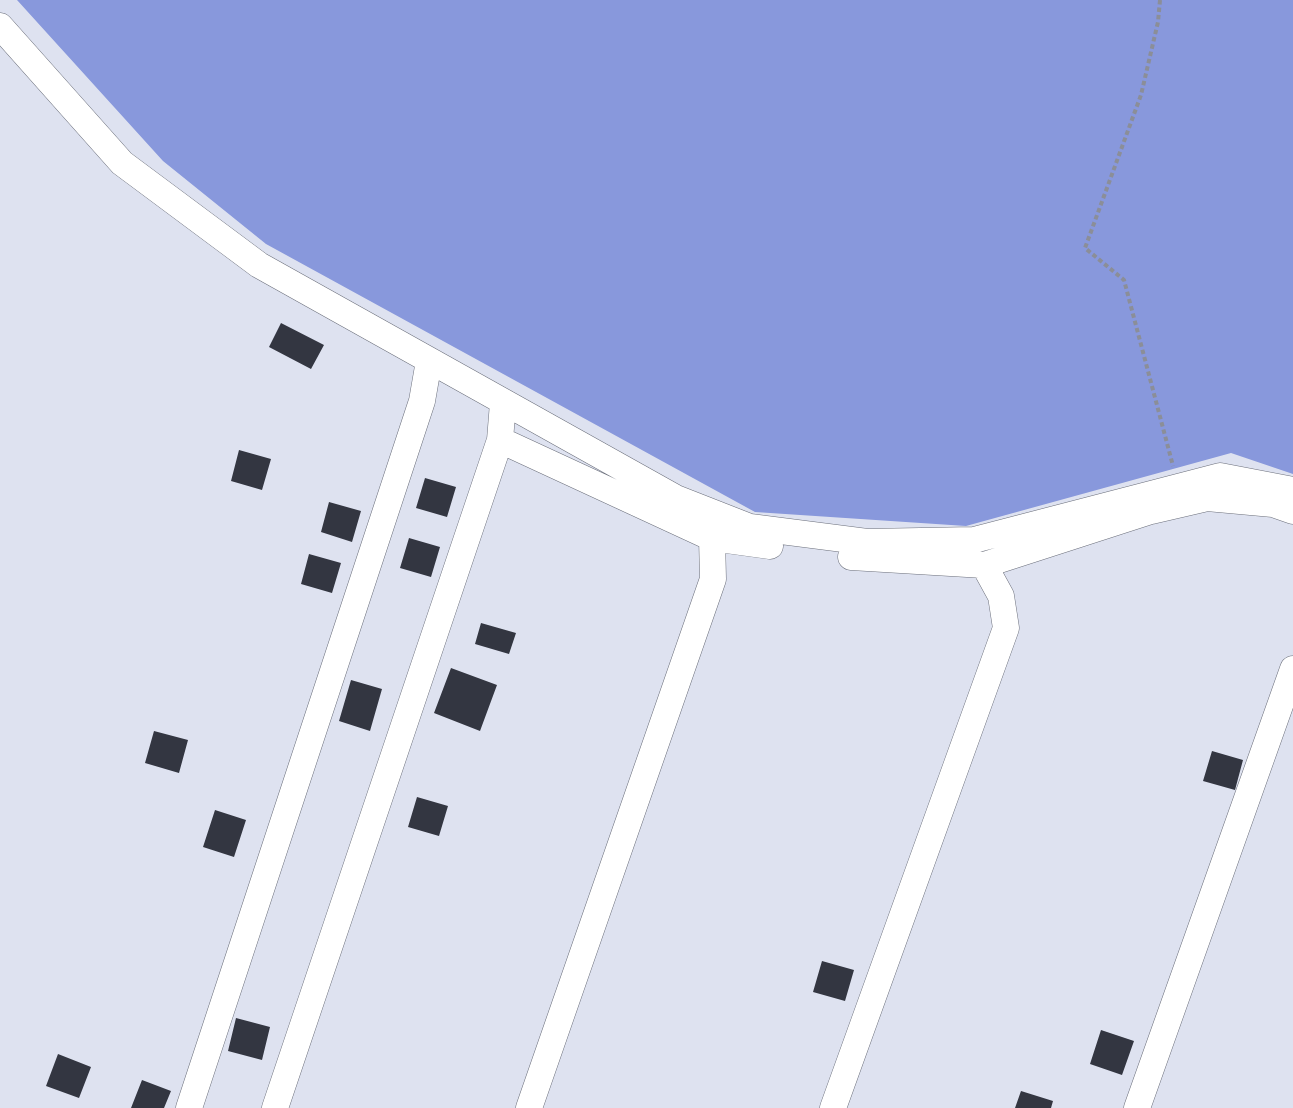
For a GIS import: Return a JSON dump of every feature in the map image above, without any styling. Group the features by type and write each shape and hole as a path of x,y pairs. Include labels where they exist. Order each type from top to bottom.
{"street":[{"path":"0,26 122,163 259,265 676,498 750,527 867,542 974,540 1220,476 1293,490"},
{"path":"189,1108 422,401 429,361"},
{"path":"275,1108 500,440 503,403"},
{"path":"500,440 712,538 856,558 984,565 1151,511 1207,498 1273,504 1293,511"},
{"path":"529,1108 713,579 712,538"},
{"path":"833,1108 1006,628 1001,596 984,565"},
{"path":"1137,1108 1293,669"}],"path":[{"path":"1160,0 1158,22 1141,95 1085,248 1124,280 1145,367 1157,400 1177,487"}],"shaded area":[{"path":"17,0 1293,0 1293,474 1231,453 966,526 755,512 266,244 163,161"}],"building":[{"path":"281,323 324,345 311,369 269,347"},
{"path":"239,450 271,459 262,490 231,481"},
{"path":"425,478 456,487 447,517 416,508"},
{"path":"329,502 361,511 352,542 321,532"},
{"path":"409,538 440,547 431,577 400,568"},
{"path":"309,554 341,563 332,593 301,584"},
{"path":"481,623 516,633 509,654 475,644"},
{"path":"451,668 497,685 480,731 434,713"},
{"path":"351,680 382,689 370,731 339,721"},
{"path":"154,731 188,740 179,773 145,763"},
{"path":"1212,751 1243,760 1235,790 1203,781"},
{"path":"417,797 448,806 439,836 408,827"},
{"path":"215,810 246,820 234,857 203,847"},
{"path":"822,961 854,970 845,1001 813,992"},
{"path":"236,1018 270,1027 262,1060 228,1051"},
{"path":"1101,1030 1134,1041 1122,1075 1090,1064"},
{"path":"58,1054 91,1067 79,1098 46,1086"},
{"path":"142,1080 171,1091 164,1108 131,1108"},
{"path":"1021,1091 1053,1101 1051,1108 1015,1108"}]}
